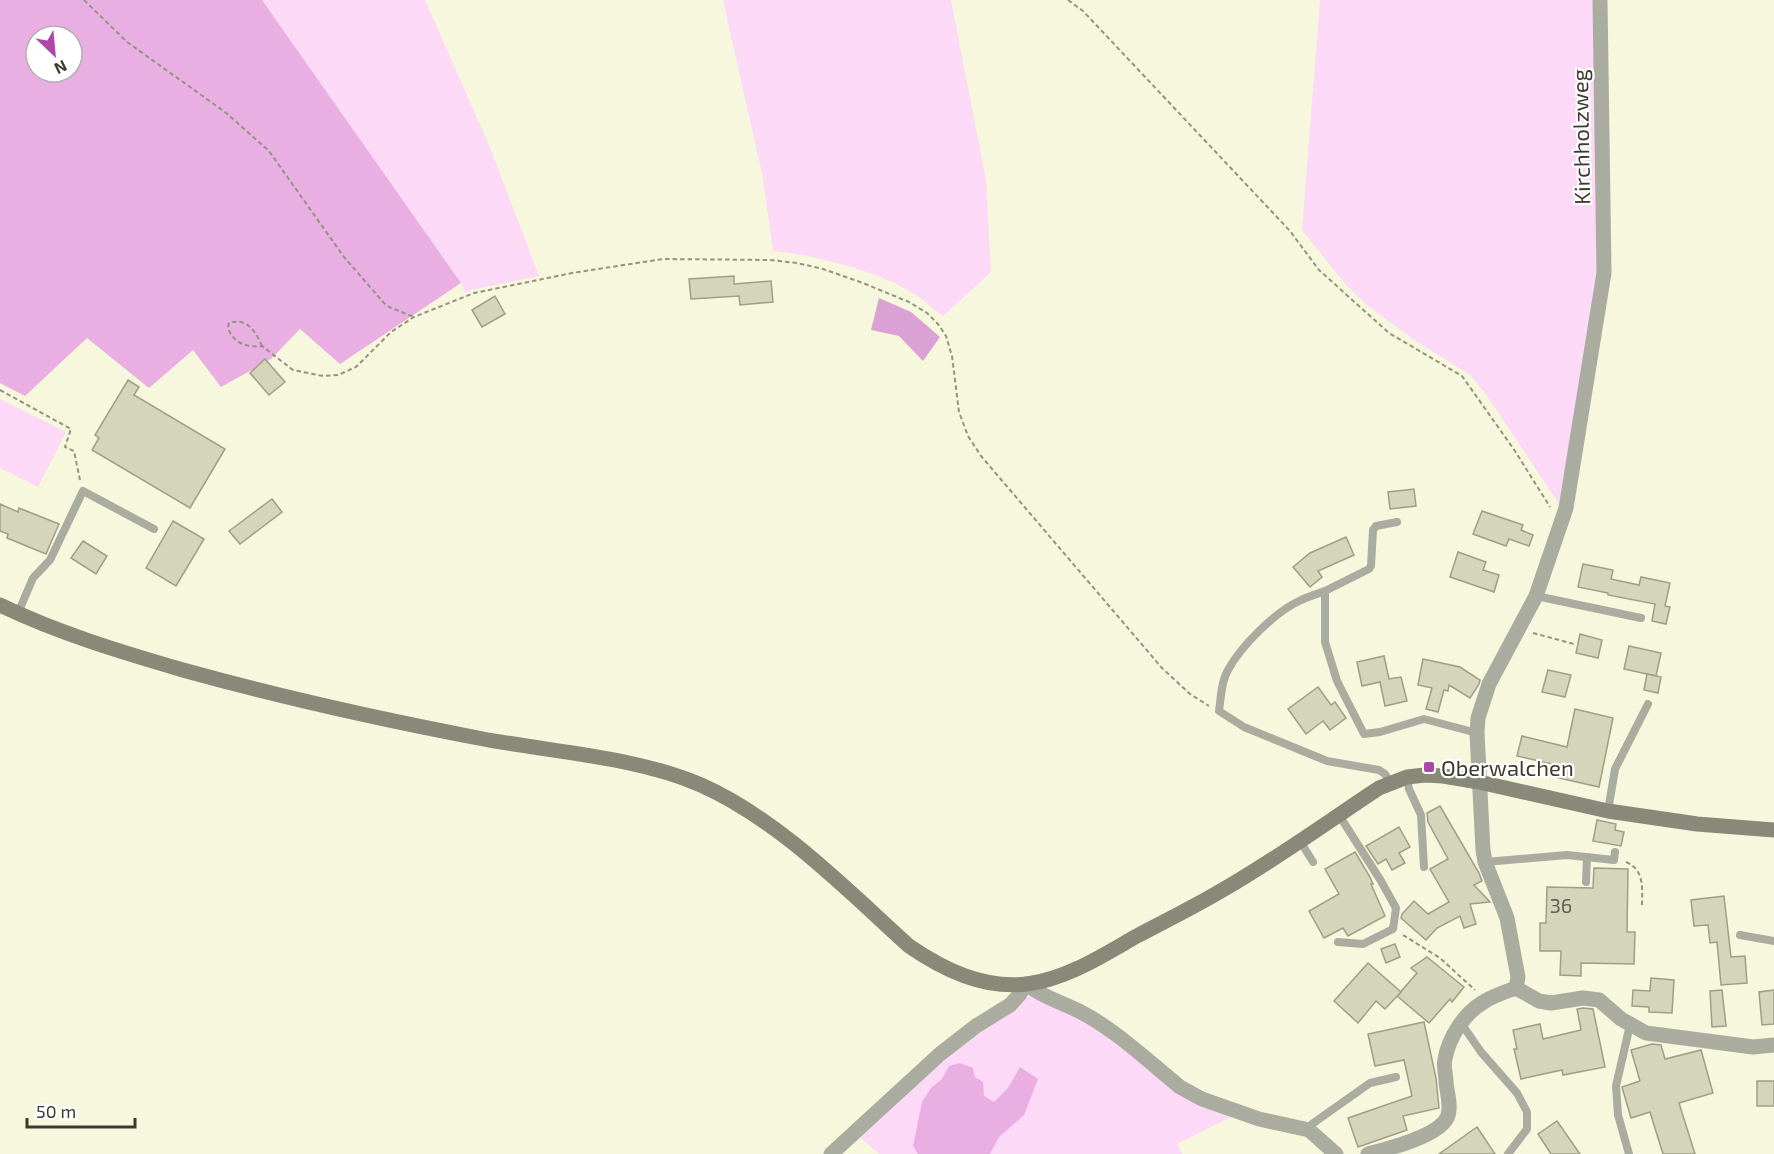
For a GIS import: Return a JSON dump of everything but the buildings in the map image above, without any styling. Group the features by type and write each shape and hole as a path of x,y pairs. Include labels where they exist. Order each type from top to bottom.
{"main road":[{"path":"0,605 61,631 152,661 300,701 479,739 629,764 679,776 726,797 790,841 909,946 928,959 966,977 996,983 1026,984 1046,980 1094,960 1219,892 1390,783 1407,777 1433,775 1479,782 1608,811 1697,824 1774,830"}],"street":[{"name":"Kirchholzweg","path":"1516,988 1518,977 1507,918 1485,862 1479,782 1478,718 1488,684 1536,596 1566,508 1604,273 1600,0"},
{"path":"831,1154 940,1054 976,1026 1010,1005 1026,984 1052,1000 1079,1011 1108,1030 1180,1087 1259,1119 1309,1130 1336,1154"},
{"path":"1368,1154 1413,1141 1442,1125 1449,1109 1444,1061 1448,1047 1471,1010 1485,1001 1516,988 1539,1001 1551,1003 1583,998 1599,1000 1630,1025 1646,1033 1753,1047 1773,1047"}],"lane":[{"path":"18,614 33,578 50,560 83,491 154,529"},
{"path":"1390,783 1378,770 1327,761 1244,727 1219,711 1227,671 1240,653 1280,614 1298,602 1368,569 1371,566 1373,530 1376,526 1397,522"},
{"path":"1325,591 1325,642 1337,681 1364,734 1380,732 1424,719 1477,733"},
{"path":"1536,596 1641,618"},
{"path":"1608,811 1615,769 1648,704"},
{"path":"1407,777 1409,789 1421,815 1424,867"},
{"path":"1338,942 1363,944 1393,929 1396,908 1339,815"},
{"path":"1300,841 1313,862"},
{"path":"1485,862 1567,855 1615,856"},
{"path":"1586,882 1587,857"},
{"path":"1740,935 1774,941"},
{"path":"1461,1023 1481,1052 1517,1093 1527,1112 1527,1129 1508,1154"},
{"path":"1629,1154 1618,1115 1616,1086 1630,1025"},
{"path":"1309,1130 1312,1124 1370,1083 1396,1077"}],"path":[{"path":"84,0 127,42 225,111 269,151 344,257 371,288 389,307 414,317"},
{"path":"1068,0 1083,11 1290,231 1319,270 1389,333 1462,376 1515,451 1562,524"},
{"path":"262,346 242,345 230,335 229,323 236,321 250,326 258,335 262,346 293,370 323,376 338,375 356,367 391,332 414,317 474,293 573,273 663,259 770,260 797,263 863,283 909,302 927,313 938,324 952,356 959,412 968,436 981,456 1162,668 1190,694 1219,711"},
{"path":"0,390 70,429 65,447 74,451 83,491"},
{"path":"1520,627 1543,637 1574,644"},
{"path":"1615,856 1629,862 1643,882 1642,906"},
{"path":"1393,929 1440,958 1485,1001"}],"shaded area":[{"path":"0,0 262,0 461,283 340,364 300,329 271,359 221,387 193,350 149,388 87,338 25,396 0,383"},
{"path":"262,0 425,0 489,145 539,276 465,293 461,283"},
{"path":"723,0 951,0 986,180 991,272 943,316 911,292 876,275 806,256 773,251 763,178"},
{"path":"1320,0 1600,0 1604,244 1559,504 1486,394 1469,374 1414,340 1368,306 1346,285 1302,230"},
{"path":"879,298 911,312 940,337 923,361 899,336 871,330"},
{"path":"0,399 66,432 38,487 0,468"},
{"path":"1034,995 1077,1010 1188,1094 1239,1113 1177,1144 1182,1154 879,1154 855,1133 1006,1004"},
{"path":"960,1063 973,1068 975,1077 983,1082 984,1096 994,1102 1008,1088 1020,1067 1038,1079 1024,1115 999,1137 990,1154 918,1154 913,1146 922,1102 931,1088 942,1079 949,1066"}],"place":[{"name":"Oberwalchen","path":"1429,767"}]}
